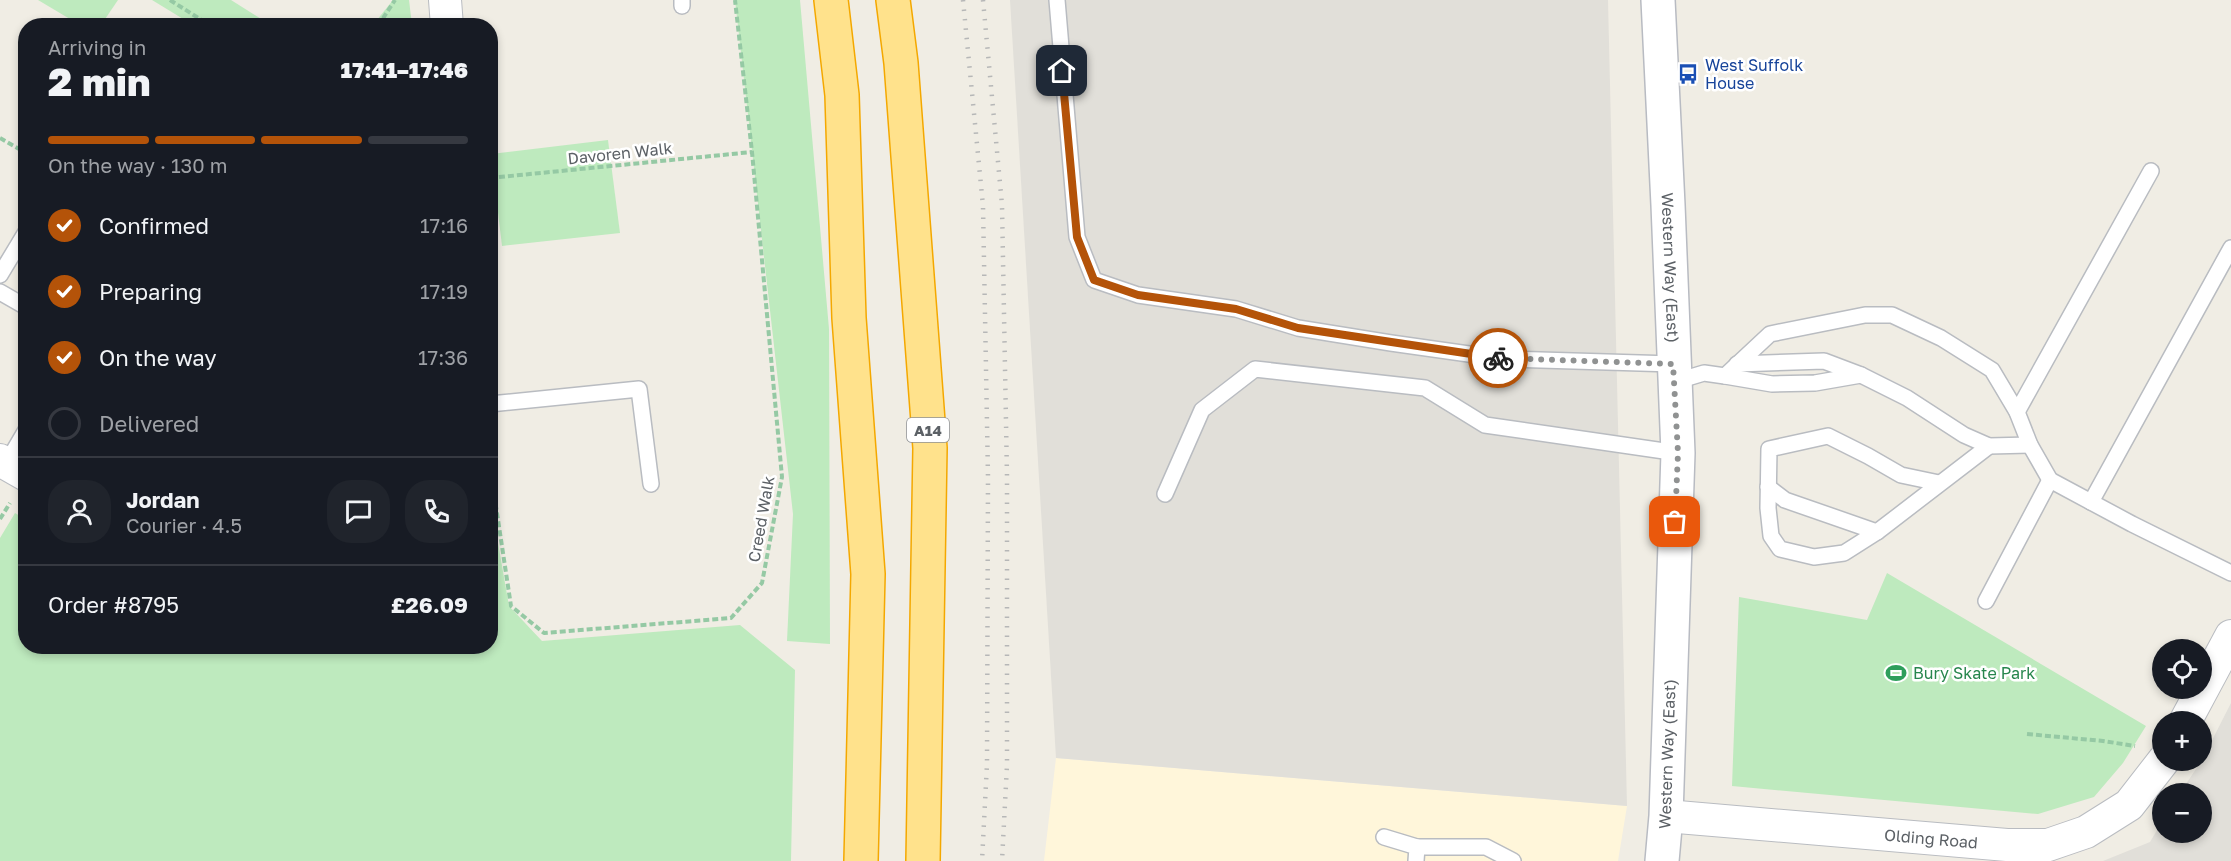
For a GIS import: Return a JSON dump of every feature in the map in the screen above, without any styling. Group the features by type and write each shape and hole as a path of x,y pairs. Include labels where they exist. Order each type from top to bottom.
{"highway":[{"path":"831,0 842,95 849,318 868,574 861,861"},
{"name":"A14","path":"893,0 901,63 930,448 923,861"}],"street":[{"path":"445,0 446,18"},
{"name":"Western Way (East)","path":"1658,0 1678,453 1666,816 1662,861"},
{"path":"2191,711 2231,636"},
{"name":"Olding Road","path":"1666,816 2007,845 2048,845 2086,832 2129,805 2152,759"}],"lane":[{"path":"1057,0 1077,237 1094,280 1138,295 1236,309 1298,328 1504,359 1673,373 1704,373 1772,384 1815,383 1861,375"},
{"path":"2017,412 2151,171"},
{"path":"0,275 18,245"},
{"path":"2091,502 2231,248"},
{"path":"0,292 18,302"},
{"path":"1725,376 1770,334 1865,315 1892,315 1941,338 1992,370 2017,412 2030,445 2050,480 2231,573"},
{"path":"1737,364 1824,361 1861,375 1907,398 1964,435 1989,446 2030,445"},
{"path":"1165,494 1202,410 1255,369 1425,388 1485,425 1678,453"},
{"path":"498,403 639,389 651,483"},
{"path":"1939,483 1901,476 1828,436 1769,449 1768,487 1771,536 1780,549 1814,557 1844,553 1877,532 1989,446"},
{"path":"11,467 18,450"},
{"path":"1986,601 2050,480"},
{"path":"1768,487 1785,500 1877,532"},
{"path":"1384,837 1416,854 1486,847 1513,861"}],"path":[{"path":"170,0 198,18"},
{"path":"383,18 395,0"},
{"name":"Creed Walk","path":"498,519 512,606 544,633 731,618 762,583 782,477 752,152 735,0"},
{"path":"0,138 18,148"},
{"name":"Davoren Walk","path":"498,177 752,152"},
{"path":"2027,734 2103,741 2134,746 2152,754"}],"shaded area":[{"path":"1010,0 1608,0 1627,806 1056,758"},
{"path":"2231,703 2231,861 2103,861 2150,842 2152,839 2152,843 2212,843 2212,783 2187,783 2195,771 2212,771 2212,740"},
{"path":"1056,758 1627,806 1618,861 1044,861"}],"green space":[{"path":"38,0 118,0 106,18 68,18"},
{"path":"152,0 231,0 260,18 182,18"},
{"path":"393,0 409,0 411,18 379,18"},
{"path":"735,0 800,0 829,329 830,644 787,641 793,514"},
{"path":"608,140 620,233 502,246 498,213 498,153"},
{"path":"15,513 18,515 18,654 498,654 498,543 509,606 542,641 740,625 795,670 791,861 0,861 0,538"},
{"name":"Bury Skate Park","path":"1887,573 2146,726 2123,763 2094,797 2038,814 1732,786 1739,597 1867,620"}],"railway":[{"path":"963,0 983,206 988,477 987,764 982,861"},
{"path":"983,0 1002,205 1007,476 1007,765 1002,861"}],"way so far":[{"path":"1498,358 1673,364 1678,453 1675,522"}],"place":[{"name":"West Suffolk House","path":"1688,74"},
{"name":"Bury Skate Park","path":"1896,673"}],"route":[{"path":"1062,71 1077,237 1094,280 1138,295 1236,309 1298,328 1498,358"}]}
